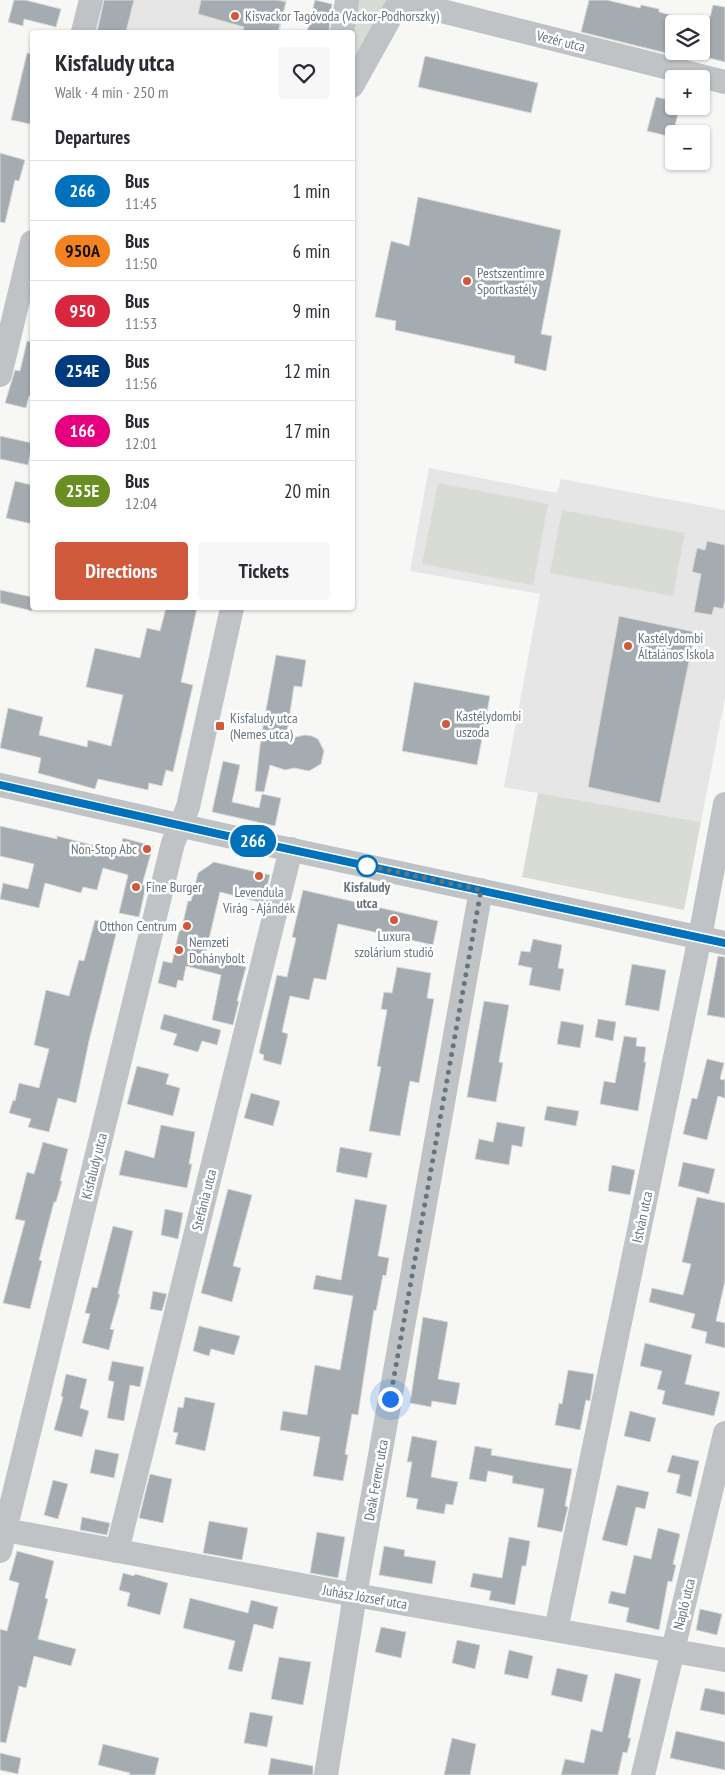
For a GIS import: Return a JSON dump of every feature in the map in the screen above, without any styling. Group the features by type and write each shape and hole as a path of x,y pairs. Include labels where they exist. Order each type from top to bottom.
{"street":[{"path":"84,30 91,0"},
{"path":"342,30 347,0"},
{"path":"355,81 399,0"},
{"name":"Vezér utca","path":"399,0 725,82"},
{"path":"0,375 30,250"},
{"name":"Kisfaludy utca","path":"3,1540 173,843 192,794 232,610"},
{"path":"0,785 725,943"},
{"name":"István utca","path":"556,1630 700,937 725,804"},
{"name":"Stefánia utca","path":"117,1551 291,849"},
{"name":"Deák Ferenc utca","path":"326,1775 355,1595 481,890"},
{"name":"Napló utca","path":"643,1775 725,1433"},
{"name":"Juhász József utca","path":"3,1540 117,1551 725,1660"}],"shaded area":[{"path":"104,0 287,0 280,30 96,30"},
{"path":"347,0 398,0 355,82 355,30 352,30"},
{"name":"Kastélydombi Általános Iskola","path":"429,468 557,493 561,479 725,510 725,698 701,822 504,787 540,594 410,571"},
{"path":"438,483 548,504 533,585 422,564"},
{"path":"562,510 685,533 673,596 550,573"},
{"path":"538,793 701,822 684,910 522,877"}],"building":[{"path":"14,0 25,0 61,9 56,27 24,19 23,26 8,22"},
{"path":"104,0 134,0 126,30 97,30"},
{"name":"Kisvackor Tagóvoda (Vackor-Podhorszky)","path":"201,0 278,0 286,2 279,30 243,30 244,27 198,14"},
{"path":"315,0 332,4 329,30 308,30"},
{"path":"589,0 607,0 640,8 641,5 659,9 659,12 670,15 665,15 665,53 581,32"},
{"path":"713,5 725,7 725,62 710,58 710,17"},
{"path":"27,53 30,54 30,124 11,120"},
{"path":"425,56 538,83 531,113 418,87"},
{"path":"656,97 665,99 665,115 678,115 675,125 665,125 665,135 647,131"},
{"path":"0,153 25,160 19,181 15,180 5,223 0,222"},
{"name":"Pestszentimre Sportkastély","path":"418,197 561,230 541,334 552,336 546,371 514,363 515,356 395,330 396,321 375,317 391,241 409,246"},
{"path":"27,341 30,342 30,396 26,408 5,403 15,370 20,371"},
{"path":"0,436 30,443 28,465 0,459"},
{"path":"15,481 30,485 30,524 6,518"},
{"path":"707,541 725,545 725,600 723,609 714,607 712,615 694,612 701,574 692,572 697,548 705,550"},
{"path":"0,590 30,597 30,610 32,611 0,603"},
{"path":"165,610 197,610 181,682 193,685 173,772 166,770 162,786 149,783 148,790 98,779 95,789 38,773 41,758 0,748 8,708 43,717 39,735 87,747 88,740 111,746 123,695 86,687 95,648 140,658 147,628 160,631"},
{"name":"Kastélydombi Általános Iskola","path":"619,616 695,632 660,803 588,787"},
{"path":"276,655 306,660 302,687 294,686 286,739 305,735 312,736 318,739 324,751 321,764 309,771 294,768 285,770 270,765 264,792 255,791 261,737"},
{"name":"Kastélydombi uszoda","path":"414,682 490,696 477,765 402,751"},
{"path":"223,761 240,765 232,802 259,808 262,794 281,798 275,826 212,812"},
{"path":"0,826 57,839 57,836 119,852 123,838 153,846 142,885 146,886 139,917 119,913 128,875 103,868 97,890 83,887 81,893 45,883 39,908 0,899 3,883 28,889 34,864 0,856"},
{"path":"214,862 270,875 263,903 220,892 205,956 246,967 233,1025 212,1020 221,975 186,966 183,981 178,980 176,988 158,983 163,961 172,963 179,931 181,931 188,901 191,901 198,873"},
{"path":"303,890 438,921 433,945 338,924 326,980 314,978 309,1000 290,996 282,1032 288,1034 281,1065 263,1060 264,1055 259,1053 277,975 287,977 296,938 292,937"},
{"path":"95,920 118,926 89,1041 76,1103 58,1098 49,1132 28,1127 31,1119 9,1113 13,1100 15,1101 19,1083 39,1088 49,1049 34,1045 46,990 69,996 79,960 84,961"},
{"path":"533,939 562,945 558,968 564,969 560,991 529,985 532,968 518,965 521,951 530,952"},
{"path":"718,956 725,957 725,1018 707,1015"},
{"path":"632,964 666,970 659,1011 625,1005"},
{"path":"397,967 431,973 427,998 434,999 419,1083 410,1081 400,1136 369,1131 381,1067 377,1066 387,1010 381,1009 384,992 392,993"},
{"path":"484,1001 509,1005 499,1062 503,1063 496,1102 467,1097"},
{"path":"164,1014 221,1030 217,1045 202,1041 198,1052 173,1045 177,1034 160,1029"},
{"path":"598,1019 616,1022 613,1041 595,1037"},
{"path":"561,1021 584,1025 580,1048 557,1044"},
{"path":"624,1036 637,1038 636,1046 646,1047 644,1062 646,1062 638,1111 600,1104 604,1081 615,1083"},
{"path":"707,1059 724,1063 720,1079 725,1080 725,1098 718,1096 707,1140 683,1134 692,1098 697,1099"},
{"path":"137,1066 169,1074 166,1084 180,1088 173,1116 127,1104"},
{"path":"251,1093 280,1101 273,1126 244,1118"},
{"path":"547,1106 579,1111 576,1126 544,1120"},
{"path":"497,1122 525,1127 522,1147 512,1145 509,1165 475,1159 479,1139 493,1142"},
{"path":"161,1125 195,1132 189,1164 192,1164 187,1188 119,1175 125,1150 154,1158"},
{"path":"43,1142 68,1149 60,1181 62,1181 56,1202 54,1202 39,1260 42,1261 30,1309 3,1303 25,1221 15,1219 27,1172 34,1174"},
{"path":"340,1147 372,1153 367,1178 336,1172"},
{"path":"683,1162 715,1169 709,1194 678,1186"},
{"path":"612,1165 635,1170 630,1195 608,1191"},
{"path":"228,1189 252,1195 233,1266 241,1268 232,1302 201,1293"},
{"path":"697,1197 725,1203 725,1281 716,1321 725,1323 725,1348 705,1343 707,1332 691,1328 695,1314 649,1302 652,1288 683,1295 691,1264 682,1262"},
{"path":"355,1199 387,1205 378,1256 389,1258 386,1276 383,1275 376,1311 374,1310 358,1415 352,1414 345,1454 348,1455 343,1481 313,1476 320,1437 280,1430 283,1411 307,1415 315,1365 340,1370 353,1296 313,1289 316,1275 341,1280"},
{"path":"165,1209 183,1213 178,1239 161,1235"},
{"path":"113,1226 133,1231 118,1294 120,1294 110,1329 114,1330 109,1350 82,1343 90,1314 85,1313 92,1287 97,1288"},
{"path":"153,1291 167,1294 162,1311 150,1309"},
{"path":"423,1317 448,1322 438,1379 460,1383 456,1405 432,1401 431,1407 410,1403"},
{"path":"199,1326 240,1336 234,1355 211,1349 209,1356 193,1351"},
{"path":"645,1343 692,1355 685,1384 720,1392 714,1416 662,1404 665,1391 657,1389 662,1371 640,1366"},
{"path":"112,1361 144,1367 140,1387 130,1385 124,1421 107,1418 114,1382 108,1380"},
{"path":"568,1370 594,1374 590,1401 586,1400 580,1430 555,1425 559,1403 562,1404"},
{"path":"66,1374 87,1379 80,1408 89,1411 82,1437 54,1430 63,1397 61,1396"},
{"path":"185,1397 215,1403 205,1451 175,1444 178,1433 173,1432 178,1407 183,1408"},
{"path":"630,1411 656,1418 650,1442 624,1436"},
{"path":"412,1436 437,1441 431,1477 458,1482 453,1505 446,1504 444,1514 416,1509 418,1499 406,1497 412,1462 407,1462"},
{"path":"475,1446 492,1449 491,1455 572,1469 565,1506 568,1507 562,1532 537,1527 544,1489 512,1483 513,1476 488,1471 486,1482 469,1479"},
{"path":"95,1449 119,1454 114,1478 90,1473"},
{"path":"672,1455 699,1461 691,1497 676,1493 680,1475 667,1472"},
{"path":"150,1474 172,1479 163,1523 139,1518"},
{"path":"53,1480 68,1484 58,1519 44,1515"},
{"path":"617,1485 649,1492 645,1509 636,1507 627,1546 602,1540"},
{"path":"82,1517 110,1523 107,1535 80,1530"},
{"path":"209,1521 248,1528 242,1560 203,1553"},
{"path":"658,1528 680,1534 673,1564 676,1565 672,1582 668,1581 659,1630 626,1622 629,1608 608,1603 611,1591 625,1594 634,1555 651,1559"},
{"path":"317,1532 345,1537 338,1578 310,1573"},
{"path":"509,1537 530,1541 526,1566 522,1566 515,1605 489,1600 491,1591 470,1587 473,1573 502,1578"},
{"path":"384,1546 405,1550 404,1556 436,1561 432,1584 379,1575"},
{"path":"17,1551 54,1561 45,1598 48,1599 38,1639 76,1649 71,1666 34,1656 26,1688 19,1686 6,1743 0,1742 0,1629 7,1631 19,1583 9,1580"},
{"path":"123,1573 134,1576 135,1574 168,1583 160,1615 127,1606 130,1593 119,1590"},
{"path":"190,1598 248,1613 251,1600 278,1607 273,1629 254,1624 242,1672 228,1669 235,1641 183,1628"},
{"path":"700,1609 722,1614 717,1635 696,1630"},
{"path":"381,1627 406,1632 401,1658 375,1652"},
{"path":"457,1640 480,1645 475,1669 452,1663"},
{"path":"509,1650 533,1656 528,1679 504,1674"},
{"path":"279,1657 311,1662 303,1705 271,1699"},
{"path":"557,1668 588,1675 582,1702 551,1695"},
{"path":"615,1673 641,1679 628,1738 631,1738 627,1753 623,1752 618,1775 561,1775 565,1759 584,1763 591,1729 602,1732"},
{"path":"705,1688 725,1692 725,1715 700,1710"},
{"path":"250,1712 273,1716 267,1747 244,1743"},
{"path":"676,1731 725,1742 725,1770 670,1758"},
{"path":"452,1738 476,1744 470,1775 444,1775"},
{"path":"103,1744 159,1758 155,1775 129,1775 130,1773 98,1765"},
{"path":"0,1753 21,1758 18,1774 0,1770"},
{"path":"271,1758 313,1766 313,1775 268,1775"}],"bus line":[{"name":"266","path":"0,785 725,943"}],"place":[{"name":"Kisvackor Tagóvoda (Vackor-Podhorszky)","path":"235,16"},
{"name":"Pestszentimre Sportkastély","path":"467,281"},
{"name":"Kastélydombi Általános Iskola","path":"628,646"},
{"name":"Kastélydombi uszoda","path":"446,724"},
{"name":"Kisfaludy utca (Nemes utca)","path":"220,726"},
{"name":"Non-Stop Abc","path":"147,849"},
{"name":"Kisfaludy utca","path":"367,866"},
{"name":"Levendula Virág - Ajándék","path":"259,876"},
{"name":"Fine Burger","path":"136,887"},
{"name":"Luxura szolárium studió","path":"394,920"},
{"name":"Otthon Centrum","path":"187,926"},
{"name":"Nemzeti Dohánybolt","path":"179,950"}],"route":[{"path":"367,866 365,865 481,890 390,1399"}]}
